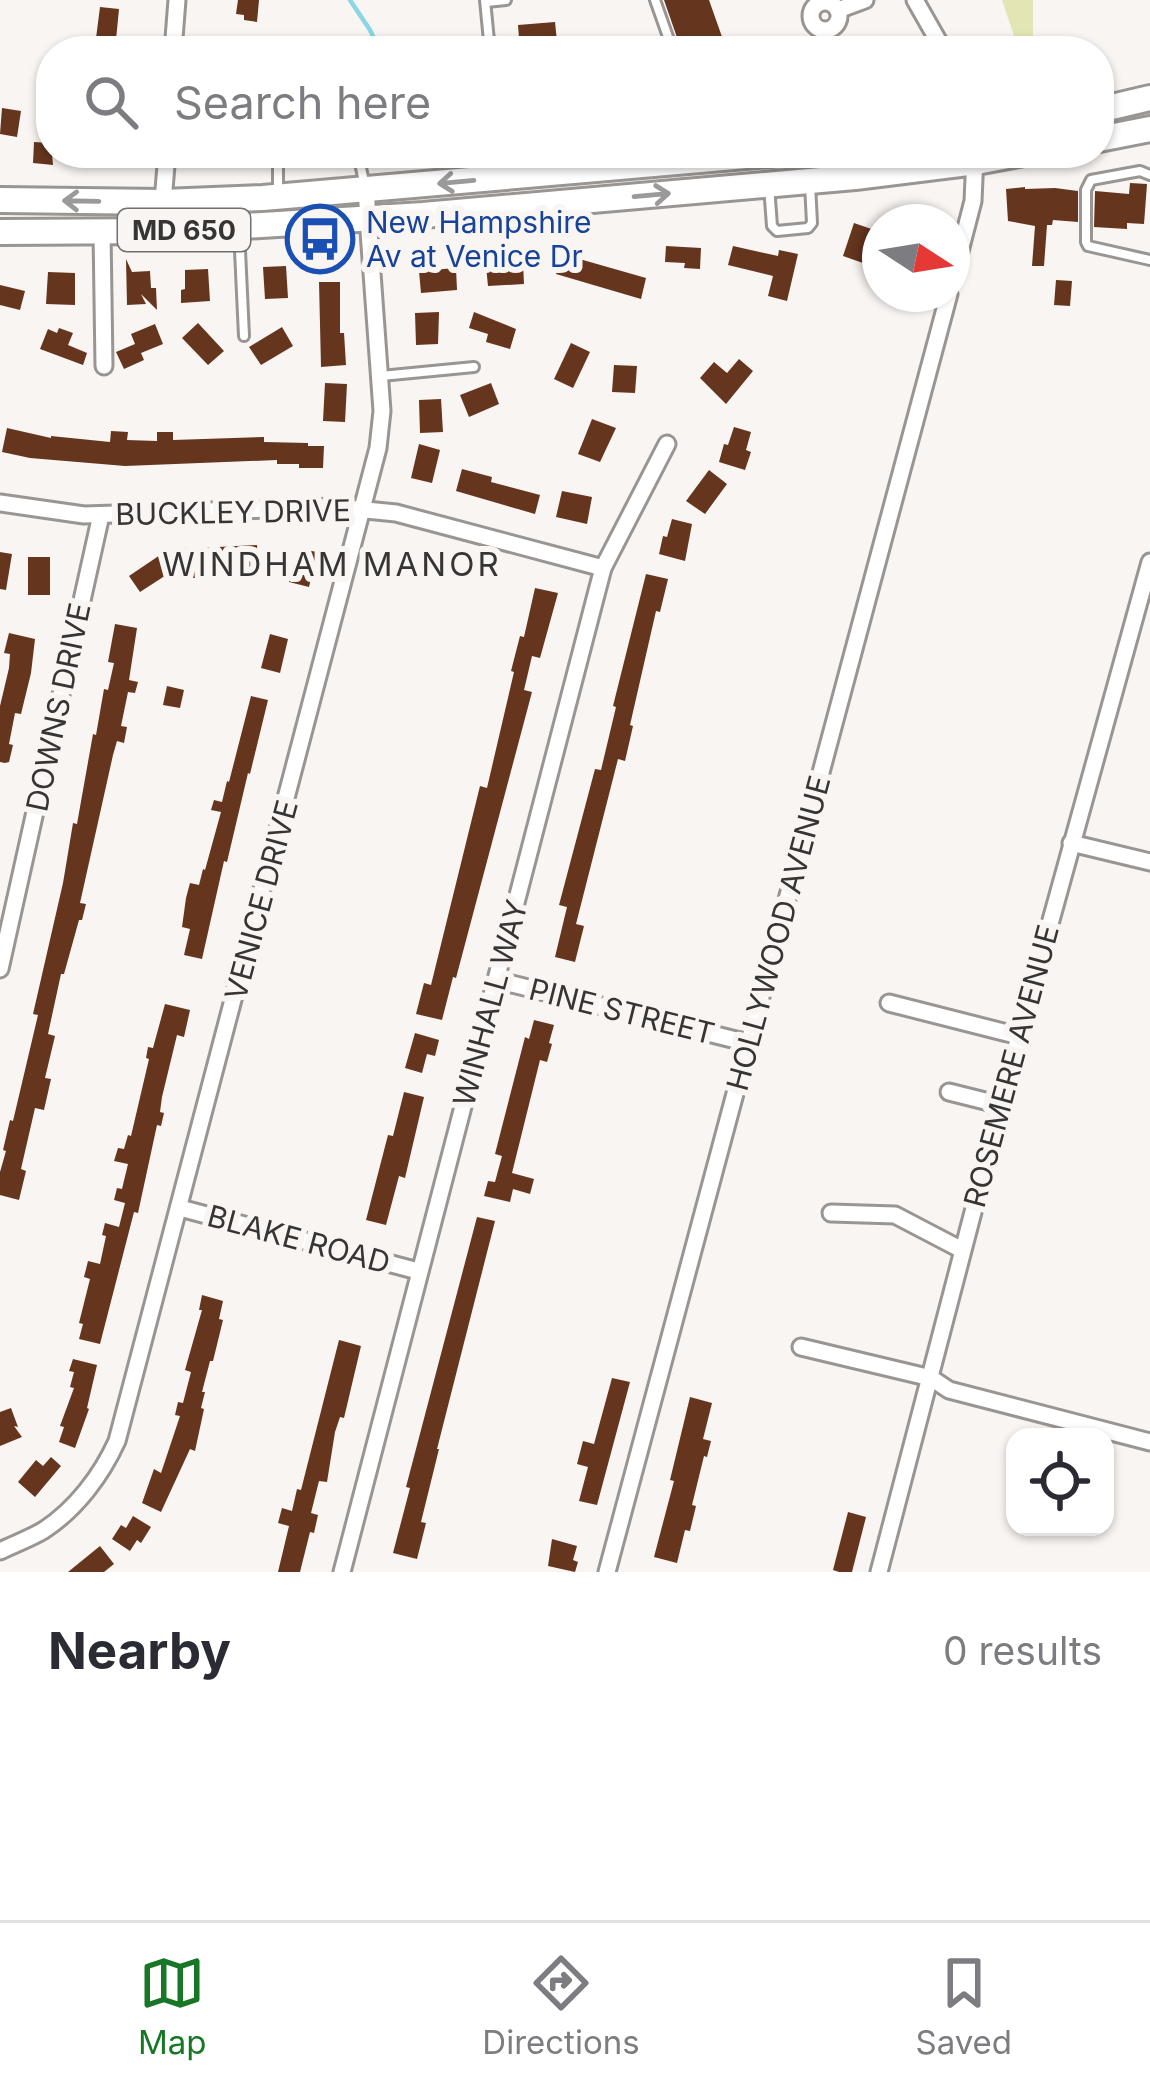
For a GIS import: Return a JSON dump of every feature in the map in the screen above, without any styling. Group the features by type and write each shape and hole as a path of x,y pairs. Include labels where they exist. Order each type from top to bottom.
{"main road":[{"path":"1114,106 1150,98"},
{"path":"1114,136 1150,129"},
{"name":"MD 650","path":"0,200 164,202 278,196 366,190 485,168"},
{"name":"MD 650","path":"0,232 239,228 368,219 810,181 904,168"}],"street":[{"path":"174,36 177,0"},
{"path":"838,10 865,0"},
{"path":"915,0 935,36"},
{"path":"164,202 165,168"},
{"path":"970,216 976,168"},
{"name":"VENICE DRIVE","path":"0,1551 43,1530 73,1506 106,1466 117,1442 181,1208 378,448 382,411 366,190"},
{"path":"102,231 104,366"},
{"name":"HOLLYWOOD AVENUE","path":"607,1572 944,312"},
{"name":"WINHALL WAY","path":"342,1572 603,568 667,444"},
{"name":"BUCKLEY DRIVE","path":"0,503 84,515 363,509 396,513 603,568"},
{"name":"DOWNS DRIVE","path":"0,969 100,515"},
{"name":"ROSEMERE AVENUE","path":"879,1572 1019,1036 1150,562"},
{"path":"1071,843 1150,862"},
{"name":"PINE STREET","path":"496,980 613,1009"},
{"path":"889,1003 1019,1036"},
{"name":"PINE STREET","path":"660,1021 748,1043"},
{"path":"950,1092 1001,1105"},
{"name":"BLAKE ROAD","path":"181,1208 418,1271"},
{"path":"831,1214 895,1215 962,1250"},
{"path":"801,1346 932,1378 949,1390 1150,1442"}],"lane":[{"path":"488,36 485,1 506,0"},
{"path":"655,0 668,36"},
{"path":"278,168 278,196"},
{"path":"361,168 366,190"},
{"path":"1150,175 1140,172 1091,180 1086,242 1150,260"},
{"path":"769,184 772,226 777,231 808,228 812,223 810,181"},
{"path":"239,228 244,336"},
{"path":"380,376 474,368"}],"path":[{"name":"PINE STREET","path":"613,1009 660,1021"}],"green space":[{"path":"1002,0 1033,0 1033,36 1014,36"}],"building":[{"path":"238,0 259,0 257,22 236,14"},
{"path":"664,0 709,0 722,36 676,36"},
{"path":"100,7 119,9 116,36 96,36"},
{"path":"555,22 556,36 519,36 518,25"},
{"path":"2,108 21,111 17,137 0,134"},
{"path":"1130,183 1147,184 1144,224 1127,223 1127,229 1094,227 1095,191 1129,194"},
{"path":"1006,189 1078,191 1078,222 1053,220 1047,225 1044,266 1032,266 1035,226 1008,221"},
{"path":"854,223 862,226 862,263 843,256"},
{"path":"666,246 701,248 700,269 665,262"},
{"path":"733,246 778,256 779,250 798,254 787,301 768,296 773,276 728,265"},
{"path":"562,254 646,278 641,299 556,274"},
{"path":"126,259 132,272 150,271 157,310 141,294 146,304 127,305"},
{"path":"523,263 524,284 488,286 486,266"},
{"path":"286,266 288,298 265,299 263,267"},
{"path":"456,268 457,290 421,293 419,271"},
{"path":"208,269 210,301 181,303 185,270"},
{"path":"48,272 75,273 75,305 46,304"},
{"path":"1056,280 1072,281 1070,306 1054,305"},
{"path":"319,282 340,282 340,333 344,333 346,365 321,367"},
{"path":"0,285 25,291 20,310 0,305"},
{"path":"439,312 438,344 416,345 415,313"},
{"path":"474,312 516,329 510,349 486,342 488,334 469,328"},
{"path":"198,323 224,351 208,365 182,338"},
{"path":"155,324 163,344 141,353 144,360 124,369 116,352 135,344 131,334"},
{"path":"282,327 293,346 261,365 249,347"},
{"path":"59,328 73,333 68,345 87,353 83,365 40,349 48,329 57,333"},
{"path":"571,343 590,352 573,388 554,379"},
{"path":"739,359 753,371 726,404 700,378 714,362 727,373"},
{"path":"614,365 637,366 635,393 612,392"},
{"path":"325,383 347,384 345,422 323,421"},
{"path":"491,383 499,404 469,417 460,395"},
{"path":"441,399 443,432 420,433 419,400"},
{"path":"592,419 616,428 600,462 578,454"},
{"path":"734,427 751,432 745,470 719,462"},
{"path":"7,428 51,438 110,442 111,431 128,432 127,440 157,441 157,432 173,432 173,440 264,437 264,442 324,446 323,468 299,468 299,464 277,464 277,460 125,466 30,458 2,452"},
{"path":"419,444 440,450 432,483 411,478"},
{"path":"462,469 540,495 535,514 456,491"},
{"path":"709,470 727,484 705,514 686,501"},
{"path":"562,491 592,497 587,524 556,517"},
{"path":"672,519 692,524 685,561 659,554"},
{"path":"257,545 259,575 228,574 227,569 206,570 206,578 193,578 192,571 182,571 181,549"},
{"path":"301,549 317,552 309,587 289,582 295,554 300,555"},
{"path":"0,552 12,554 6,590 0,589"},
{"path":"163,553 174,570 140,592 129,576"},
{"path":"28,557 50,557 50,595 28,595"},
{"path":"646,574 668,579 660,612 656,611 625,761 618,759 576,924 584,926 575,962 555,957 567,907 559,905 595,769 601,770"},
{"path":"535,588 558,593 540,658 532,656 524,690 532,692 456,978 442,1020 416,1014 424,983 431,985 480,786 487,788 511,671"},
{"path":"115,624 137,628 129,680 138,682 135,693 128,692 121,726 127,727 124,743 117,741 113,755 80,903 86,904 61,974 48,1034 55,1036 45,1078 51,1079 44,1110 35,1108 19,1200 0,1195 3,1150 38,1015 33,1014 93,734 114,663 108,662"},
{"path":"9,633 35,639 31,673 21,714 15,713 9,744 13,745 5,763 0,762 0,706 9,668 10,654 4,653"},
{"path":"270,634 288,639 280,673 261,668"},
{"path":"167,686 184,690 180,708 163,705"},
{"path":"251,696 268,700 250,774 202,959 184,955 190,929 182,927 186,898 190,883 199,885 205,870 221,812 211,810 214,800 222,802"},
{"path":"165,1004 190,1010 184,1037 177,1035 162,1097 161,1126 157,1125 138,1213 134,1212 100,1344 79,1339 90,1279 84,1277 88,1261 100,1264 105,1223 119,1227 125,1203 114,1200 128,1164 114,1161 118,1148 124,1149 131,1136 148,1047 153,1048"},
{"path":"534,1020 554,1025 552,1044 547,1062 540,1060 512,1173 534,1179 530,1194 513,1189 510,1202 484,1196 488,1181 495,1182 502,1156 495,1154 525,1037 529,1039"},
{"path":"415,1033 439,1040 435,1056 427,1054 422,1073 405,1068"},
{"path":"404,1092 424,1097 405,1178 399,1176 386,1225 366,1220"},
{"path":"477,1217 495,1221 437,1449 417,1559 393,1553"},
{"path":"202,1295 223,1301 219,1319 223,1320 202,1392 204,1409 195,1451 190,1449 161,1512 142,1503 154,1469 161,1473 180,1416 175,1415 191,1372 185,1370"},
{"path":"339,1340 361,1346 344,1418 340,1417 335,1432 327,1482 319,1481 311,1513 318,1515 314,1533 310,1532 300,1572 278,1572 289,1526 278,1523 282,1508 292,1511 297,1489 301,1490"},
{"path":"73,1359 97,1365 75,1448 59,1442 74,1388 70,1387 74,1372 69,1371"},
{"path":"612,1378 630,1382 597,1505 579,1501 588,1467 577,1464 583,1441 594,1444"},
{"path":"690,1397 712,1403 703,1439 711,1441 692,1505 696,1506 690,1531 685,1530 677,1563 654,1557"},
{"path":"11,1408 22,1437 0,1446 0,1412"},
{"path":"51,1457 61,1466 35,1497 18,1482 36,1460 43,1466"},
{"path":"848,1512 866,1517 852,1572 839,1572 833,1570"},
{"path":"133,1516 151,1527 130,1551 112,1539"},
{"path":"552,1539 577,1546 575,1572 548,1566"},
{"path":"100,1546 114,1564 104,1572 68,1572"}],"waterway":[{"path":"350,0 373,36"}],"place":[{"name":"New Hampshire Av at Venice Dr","path":"320,239"}],"district":[{"name":"WINDHAM MANOR","path":"332,564"}]}
